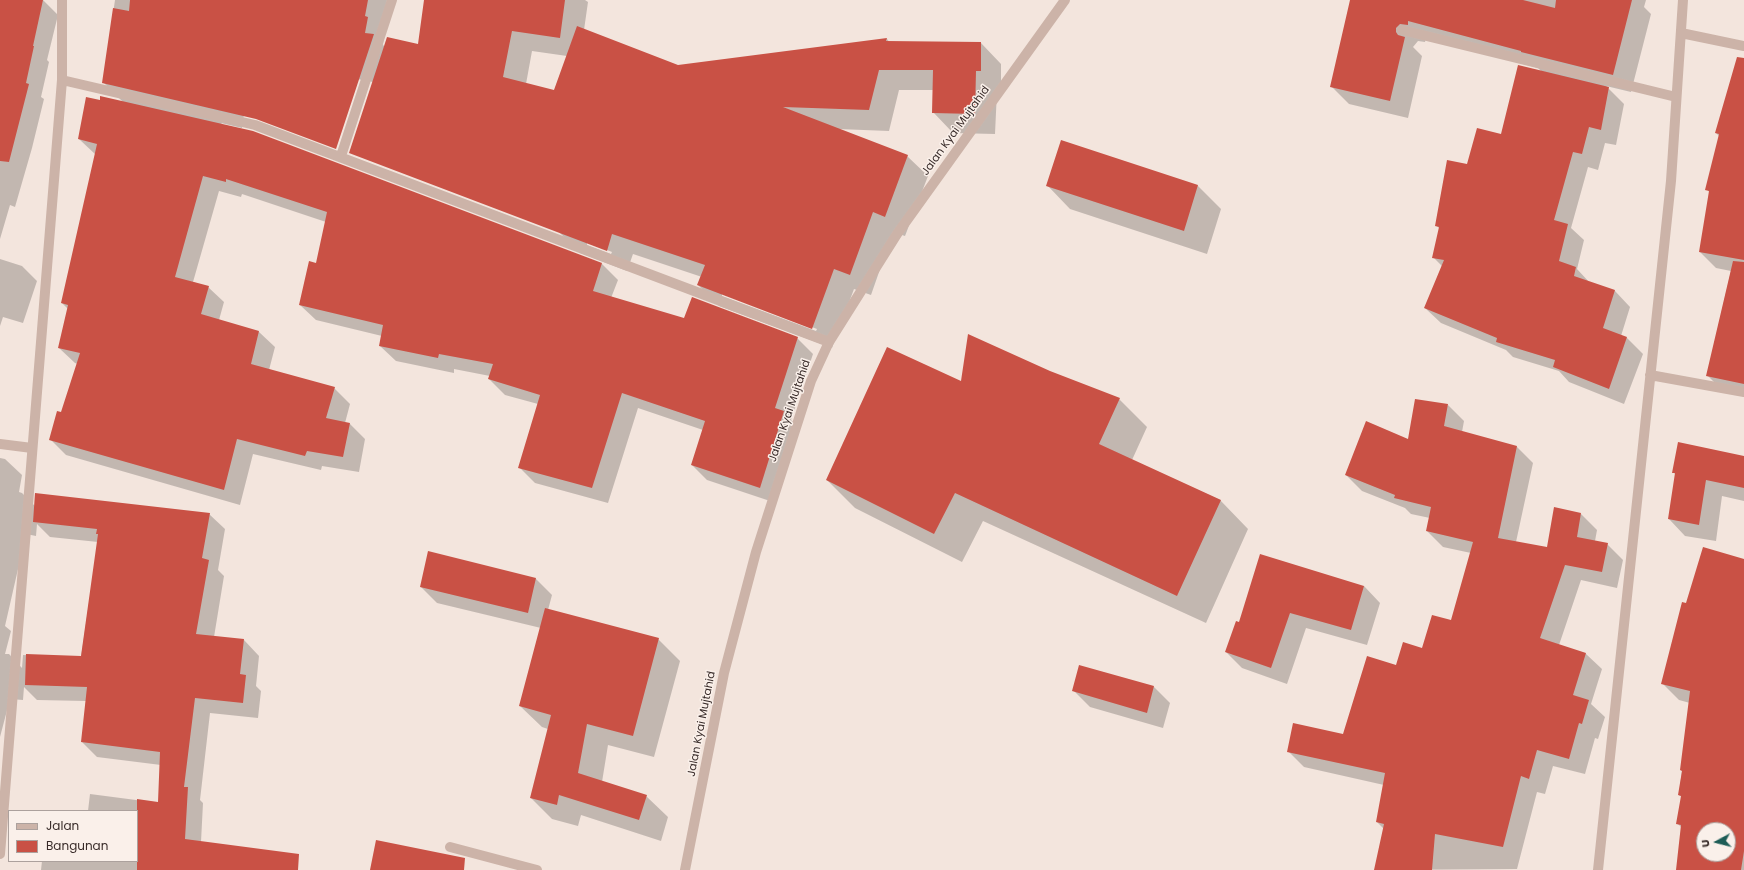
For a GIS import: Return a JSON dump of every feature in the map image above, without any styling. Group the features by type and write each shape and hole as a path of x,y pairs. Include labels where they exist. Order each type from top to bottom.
{"street":[{"path":"0,854 2,799 62,80 62,0"},
{"path":"341,156 392,0"},
{"name":"Jalan Kyai Mujtahid","path":"685,870 724,673 756,552 811,381 829,342 897,234 1065,0"},
{"path":"1598,870 1671,181 1683,0"},
{"path":"1402,30 1676,97"},
{"path":"1681,33 1744,46"},
{"path":"62,80 255,125 341,156 829,342"},
{"path":"1650,374 1744,392"},
{"path":"0,444 32,448"},
{"path":"450,847 537,870"}],"building":[{"path":"0,0 43,0 26,83 29,84 9,162 0,161"},
{"path":"130,0 368,0 365,16 368,17 365,33 374,34 336,149 256,119 102,83 113,8 129,11"},
{"path":"424,0 565,0 560,38 512,31 503,77 554,90 577,26 678,65 887,38 886,41 981,42 981,71 976,71 975,114 932,113 933,70 879,70 869,110 783,107 908,155 885,217 873,212 850,275 834,269 812,329 697,285 705,265 612,234 607,251 349,153 387,37 418,44"},
{"path":"1350,0 1523,0 1555,8 1556,0 1632,0 1613,75 1408,21 1408,25 1400,24 1396,28 1396,32 1398,35 1405,37 1390,101 1330,87"},
{"path":"1737,57 1744,58 1744,260 1699,252 1709,191 1705,190 1719,134 1715,133"},
{"path":"1518,65 1609,87 1601,130 1589,127 1582,154 1573,152 1554,220 1568,224 1559,261 1576,267 1574,276 1615,290 1603,328 1627,337 1609,389 1553,367 1555,360 1496,342 1497,338 1424,308 1444,260 1432,258 1439,227 1435,226 1447,160 1467,164 1477,128 1501,134"},
{"path":"100,96 253,131 602,263 593,291 684,318 692,297 798,337 775,408 784,411 760,488 691,465 705,421 622,393 592,488 518,468 540,395 488,379 493,364 439,354 438,358 379,346 383,325 299,305 309,261 316,263 327,212 226,179 226,182 203,176 175,277 209,286 201,314 259,331 251,364 335,387 326,418 350,423 343,457 307,451 305,456 237,439 224,490 49,440 57,411 61,412 80,353 58,348 68,305 61,303 97,144 78,139 86,97 100,100"},
{"path":"1061,140 1198,185 1184,231 1046,186"},
{"path":"1733,261 1744,262 1744,384 1706,376"},
{"path":"968,334 1050,371 1120,398 1099,444 1221,500 1177,596 955,493 934,534 826,480 887,347 961,381"},
{"path":"1415,399 1448,404 1444,426 1517,446 1498,538 1547,547 1554,507 1581,513 1577,537 1608,543 1602,572 1565,565 1540,638 1586,653 1573,695 1589,700 1582,724 1579,723 1569,759 1537,750 1529,779 1521,776 1503,847 1435,834 1432,870 1374,870 1384,824 1376,822 1385,773 1287,752 1293,723 1343,734 1367,656 1396,665 1403,642 1422,648 1432,615 1451,620 1473,542 1426,531 1431,507 1394,498 1395,495 1345,475 1366,421 1408,439"},
{"path":"1678,442 1744,456 1744,488 1706,480 1699,525 1668,519 1675,473 1672,473"},
{"path":"35,493 210,513 202,558 209,560 196,634 244,639 240,674 246,675 243,703 195,698 184,787 188,787 185,839 299,854 298,870 137,870 137,799 158,802 160,752 81,742 87,687 25,685 26,654 81,656 98,534 96,534 97,529 33,522"},
{"path":"1703,547 1744,559 1744,851 1741,870 1676,870 1681,825 1676,824 1681,796 1678,795 1682,771 1680,770 1690,691 1661,684 1682,602 1686,603"},
{"path":"428,551 536,578 528,613 420,587"},
{"path":"1260,554 1364,586 1351,630 1290,613 1271,668 1225,652 1236,621 1239,622"},
{"path":"545,608 659,638 633,736 587,724 578,773 647,795 639,820 559,795 557,805 530,798 551,715 519,706"},
{"path":"1079,665 1154,686 1147,713 1072,691"},
{"path":"376,840 465,858 464,870 370,870"}]}
